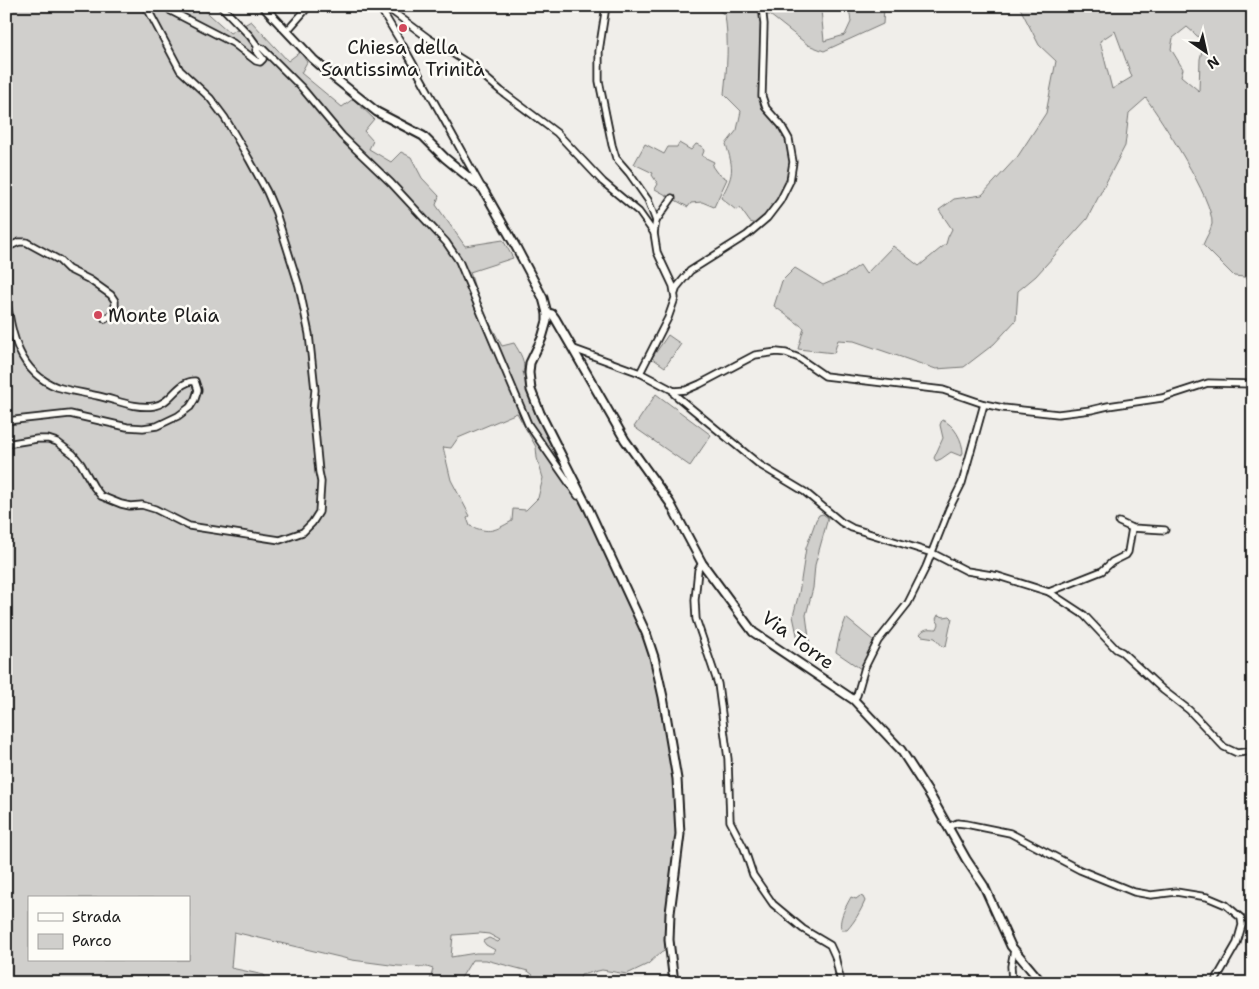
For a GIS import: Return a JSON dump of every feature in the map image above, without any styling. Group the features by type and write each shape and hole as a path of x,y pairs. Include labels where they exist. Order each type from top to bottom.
{"main road":[{"path":"263,6 313,59 377,112 423,136 445,158 483,189 540,292 547,313 546,327 530,363 528,373 531,390 651,646 663,697 677,779 680,834 670,913 669,940 674,983"},
{"name":"Via Torre","path":"547,313 552,314 555,318 625,440 670,503 702,563 754,632 854,700 906,756 984,886 1014,950 1042,983"}],"street":[{"path":"6,444 37,439 48,439 57,442 73,454 102,496 121,504 130,506 142,505 155,509 189,526 280,540 304,532 319,512 321,482 313,410 315,390 309,334 299,286 276,213 254,166 225,118 210,98 180,70 146,6"},
{"path":"166,6 171,11 233,42 256,61 260,62 263,59 256,50 258,47"},
{"path":"221,6 258,47 262,48 302,88 342,136 405,198 450,248 459,261 528,424 578,496 581,495"},
{"path":"287,31 309,6"},
{"path":"379,6 483,189"},
{"path":"385,6 428,38 472,65 501,91 557,132 573,152 603,182 639,212 654,233"},
{"path":"606,6 599,51 599,81 612,144 616,158 645,195 656,221"},
{"path":"640,373 668,318 674,304 677,287 690,271 747,235 768,218 790,182 792,162 789,139 781,125 766,108 762,96 764,24 762,6"},
{"path":"672,198 656,221 654,233 657,252 675,293"},
{"path":"6,248 19,242 26,242 59,260 68,269 90,280 111,295 115,301 115,308 106,319"},
{"path":"6,296 13,336 20,353 32,371 56,386 140,406 155,406 164,402 174,394 180,385 189,381 194,381 198,390 190,407 168,422 150,427 127,427 70,414 6,421"},
{"path":"574,349 640,373 674,391 686,390 700,384 755,355 777,352 799,358 825,376 943,390 984,404 1030,412 1058,414 1162,398 1208,383 1253,384"},
{"path":"674,391 674,394 760,465 805,492 841,522 852,528 932,553 967,571 998,576 1049,592 1084,615 1116,650 1122,652 1189,710 1224,747 1236,752 1253,751"},
{"path":"854,700 857,696 865,667 878,641 908,603 932,553 962,482 984,404"},
{"path":"1119,522 1132,528 1165,530"},
{"path":"1049,592 1102,571 1112,562 1126,555 1132,528"},
{"path":"702,563 698,570 695,600 696,619 718,684 728,759 730,822 740,839 753,875 773,904 803,929 830,945 841,983"},
{"path":"948,827 966,824 1010,833 1080,870 1134,892 1151,895 1176,892 1207,897 1226,905 1241,918 1242,925 1238,943 1214,983"},
{"path":"1012,983 1010,966 1014,950"}],"green space":[{"path":"6,6 200,6 230,33 251,21 288,61 300,52 307,62 301,73 342,107 353,99 374,119 364,131 373,141 369,149 391,162 401,152 411,157 422,178 439,196 436,205 465,246 503,240 513,258 470,272 480,305 502,346 514,343 520,354 524,365 523,373 529,373 531,390 646,633 671,741 680,834 669,947 648,964 627,974 602,970 581,975 578,983 534,983 532,980 533,975 528,971 486,960 472,960 458,983 437,983 430,980 433,969 427,967 398,966 352,960 234,932 231,968 264,975 269,983 6,983","holes":["517,413 536,447 543,478 538,498 526,510 513,509 512,521 496,529 487,531 470,526 467,518 470,516 451,480 443,447 451,448 458,438","489,934 500,940 498,942 489,938 483,941 495,950 493,953 476,953 451,957 453,935"]},
{"path":"713,6 884,6 883,24 824,51 808,45 770,15 763,15 764,102 789,139 792,176 780,201 760,225 750,222 740,208 736,210 721,198 731,172 726,144 737,130 741,111 724,94 727,54 725,15","holes":["849,7 851,22 845,35 824,41 821,10"]},
{"path":"1019,6 1253,6 1253,283 1244,277 1234,276 1203,245 1212,224 1205,197 1163,123 1146,98 1129,113 1125,146 1087,219 1036,276 1018,291 1016,320 994,344 964,367 936,369 854,341 838,340 834,353 798,349 804,328 774,306 782,281 795,268 823,285 846,275 860,265 866,274 893,246 919,266 946,244 952,229 939,210 954,199 982,195 1018,156 1046,113 1056,61 1039,45","holes":["1187,27 1204,42 1200,59 1199,91 1181,76 1183,69 1171,49 1173,38","1115,31 1132,77 1112,89 1100,41"]},
{"path":"679,143 691,150 696,144 702,146 704,151 702,156 714,162 712,166 717,173 727,179 714,207 702,202 691,203 688,207 655,189 658,184 652,175 653,173 634,164 645,144 664,154 668,147 677,147"},
{"path":"668,335 681,344 665,367 652,358"},
{"path":"656,394 711,435 690,466 634,427"},
{"path":"942,420 954,429 961,443 963,453 961,456 951,452 936,461 934,458 943,438 940,425"},
{"path":"823,514 828,518 815,565 813,588 806,615 811,653 808,655 802,650 793,616 799,593 806,548 816,520 819,515"},
{"path":"938,615 950,616 952,618 946,646 943,647 935,638 920,634 926,629 937,629 939,624 936,619"},
{"path":"846,618 874,641 861,669 836,652"},
{"path":"860,896 865,901 861,909 847,930 842,930 841,918 851,897 856,899"}],"place":[{"name":"Chiesa della Santissima Trinità","path":"403,28"},
{"name":"Monte Plaia","path":"98,315"}]}
